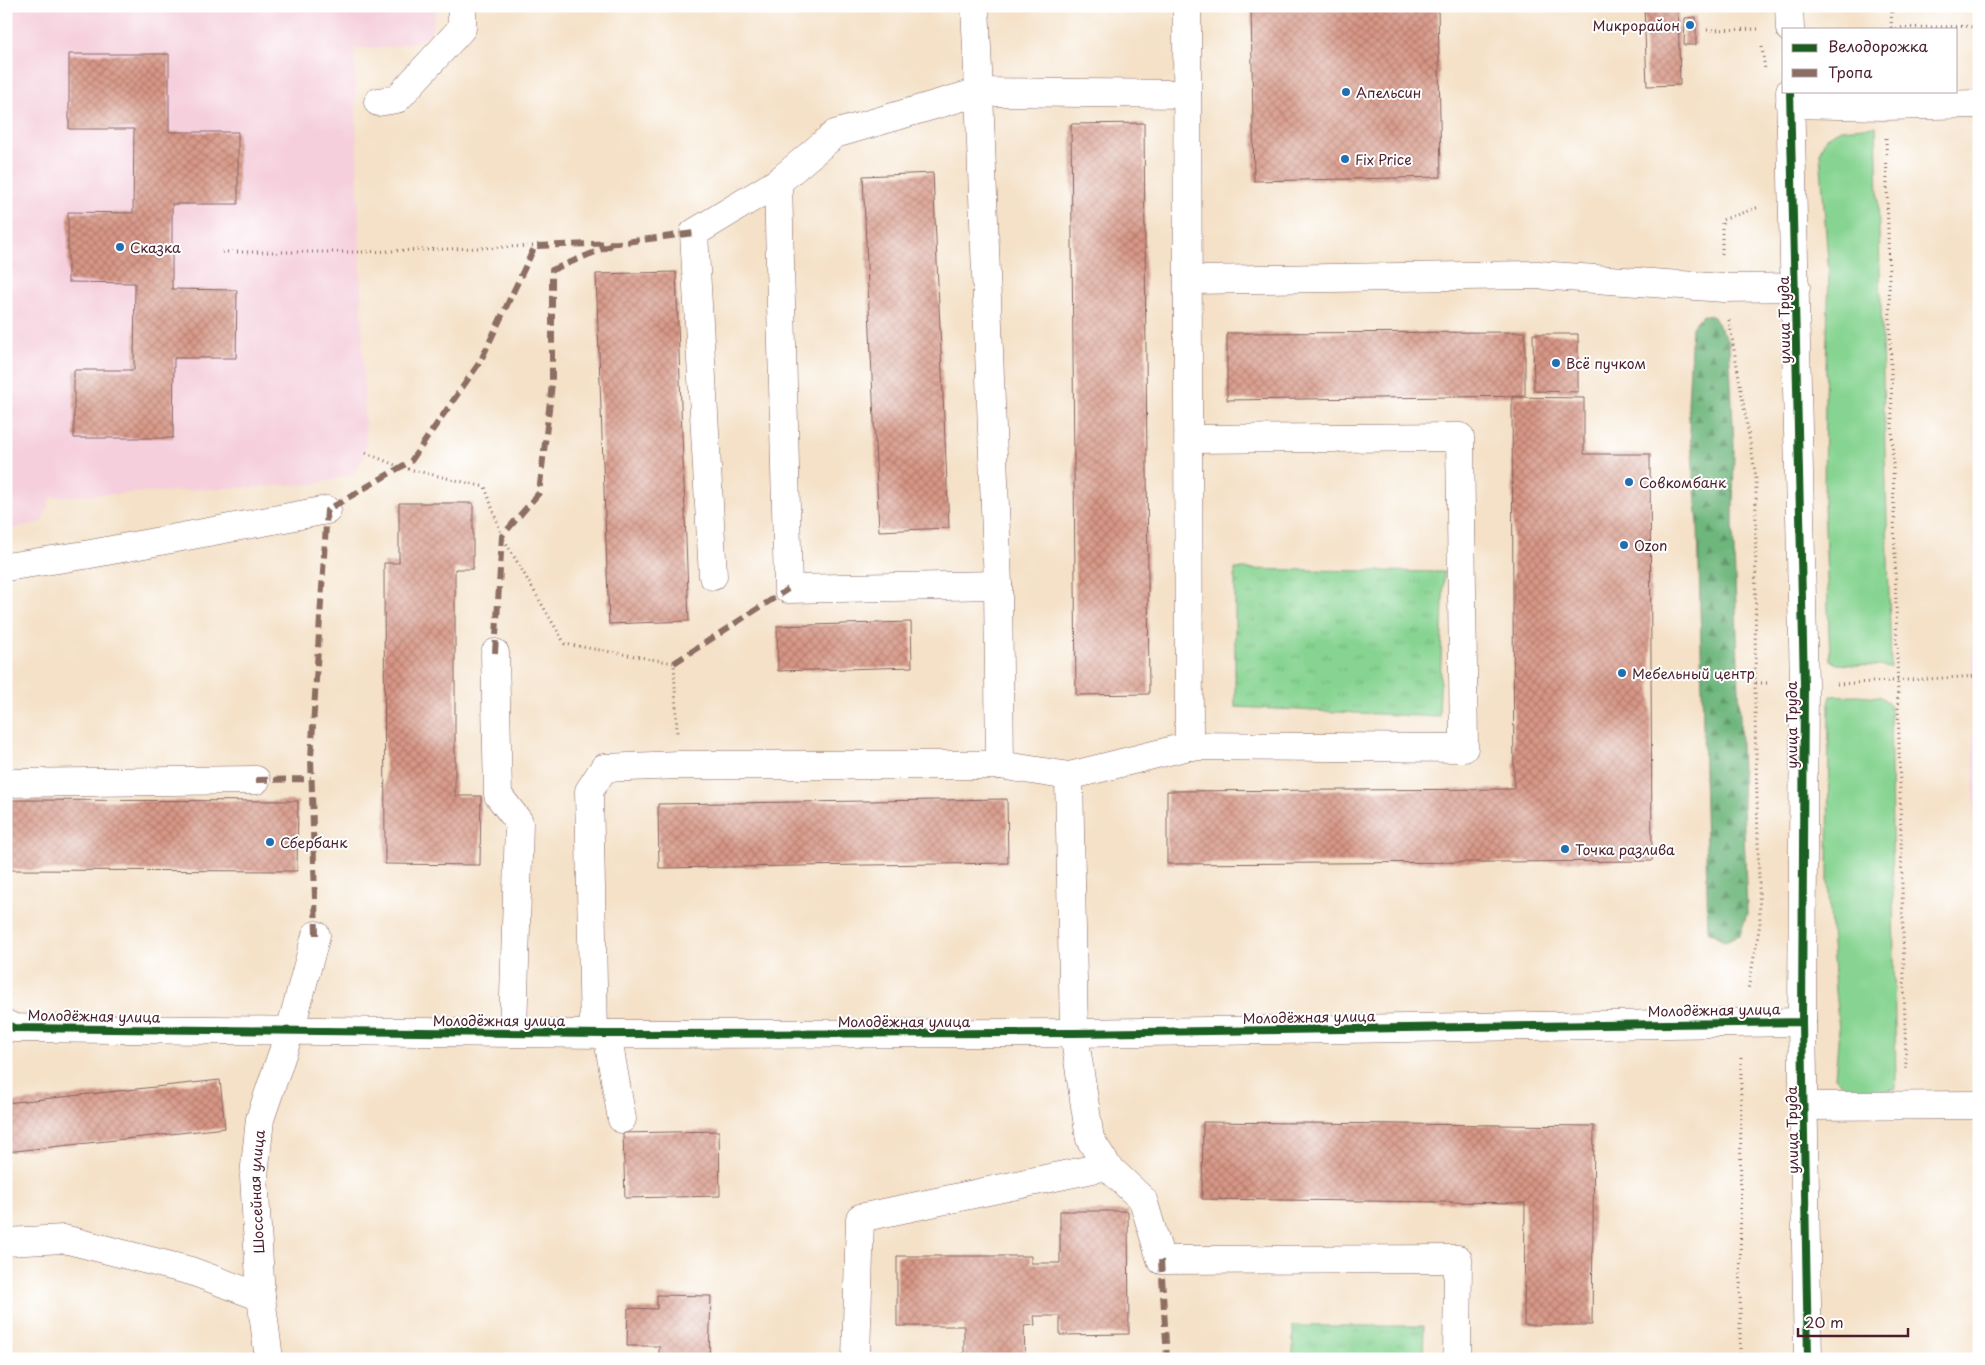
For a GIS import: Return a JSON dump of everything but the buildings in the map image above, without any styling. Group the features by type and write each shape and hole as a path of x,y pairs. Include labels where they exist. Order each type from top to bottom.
{"street":[{"path":"378,102 397,99 462,28 462,6"},
{"path":"975,6 998,585 1000,765"},
{"path":"1187,6 1190,439 1189,746"},
{"path":"1790,6 1790,28"},
{"path":"713,576 694,233 778,182 835,134 979,92 1187,94"},
{"path":"1790,98 1885,106 1979,104"},
{"name":"улица Труда","path":"1790,98 1796,287 1804,742 1802,1022 1808,1359"},
{"path":"778,182 788,589 998,585"},
{"path":"1189,280 1538,275 1724,288 1796,287"},
{"path":"622,1119 601,1033 589,791 604,768 679,765 1000,765 1069,776 1189,746 1464,748 1460,438 1190,439"},
{"path":"6,567 85,555 327,510"},
{"path":"495,653 498,795 519,822 513,1032"},
{"path":"1069,776 1074,1033 1090,1139 1107,1166 1143,1200 1161,1260 1458,1259 1457,1359"},
{"path":"6,783 256,780"},
{"name":"Шоссейная улица","path":"269,1359 261,1297 254,1176 260,1119 290,1031 316,935"},
{"name":"Молодёжная улица","path":"9,1027 601,1033 1074,1033 1802,1022"},
{"path":"1804,1106 1979,1105"},
{"path":"856,1359 860,1218 1107,1166"},
{"path":"6,1242 64,1239 192,1272 261,1297"}],"path":[{"path":"1892,6 1891,28 1979,26"},
{"path":"1758,22 1766,75"},
{"path":"1707,30 1759,29"},
{"path":"1885,106 1907,1105"},
{"path":"1740,1359 1742,1022 1760,924 1755,716 1756,477 1724,288 1722,220 1768,204"},
{"path":"222,252 360,252 535,246"},
{"path":"366,454 400,468 485,487 502,536 565,644 674,663 679,765"},
{"path":"1828,684 1979,676"},
{"path":"1756,683 1774,684"}],"shaded area":[{"path":"6,6 438,6 429,38 395,47 354,49 366,453 352,475 316,484 51,497 42,522 6,530"},
{"path":"1976,144 1979,144 1979,1009 1975,1009 1973,676"}],"green space":[{"path":"1876,126 1891,667 1837,664 1830,659 1824,503 1829,275 1820,152 1826,137 1841,129"},
{"path":"1702,315 1712,316 1729,342 1734,446 1733,523 1747,914 1740,935 1725,941 1708,931 1698,526 1688,405 1692,327"},
{"path":"1235,569 1444,572 1439,717 1235,707"},
{"path":"1857,695 1881,697 1890,704 1896,1088 1886,1091 1846,1089 1835,1077 1839,1029 1828,881 1829,703 1831,696"},
{"path":"1293,1326 1424,1326 1423,1359 1293,1359"}],"marked path":[{"path":"316,935 311,757 327,510 411,461 480,362 535,246 618,243 694,233"},
{"path":"495,653 502,536 539,493 552,384 552,270 612,245"},
{"path":"674,663 788,589"},
{"path":"256,780 311,779"},
{"path":"1161,1260 1167,1359"}],"cycle path":[{"path":"1790,92 1804,684 1802,1022 1808,1359"},
{"path":"6,1024 14,1028 607,1034 1074,1033 1802,1022"}],"place":[{"name":"Микрорайон","path":"1690,25"},
{"name":"Апельсин","path":"1346,92"},
{"name":"Fix Price","path":"1345,159"},
{"name":"Сказка","path":"120,247"},
{"name":"Всё пучком","path":"1556,363"},
{"name":"Совкомбанк","path":"1629,482"},
{"name":"Ozon","path":"1624,545"},
{"name":"Мебельный центр","path":"1622,673"},
{"name":"Сбербанк","path":"270,842"},
{"name":"Точка разлива","path":"1565,849"}]}
